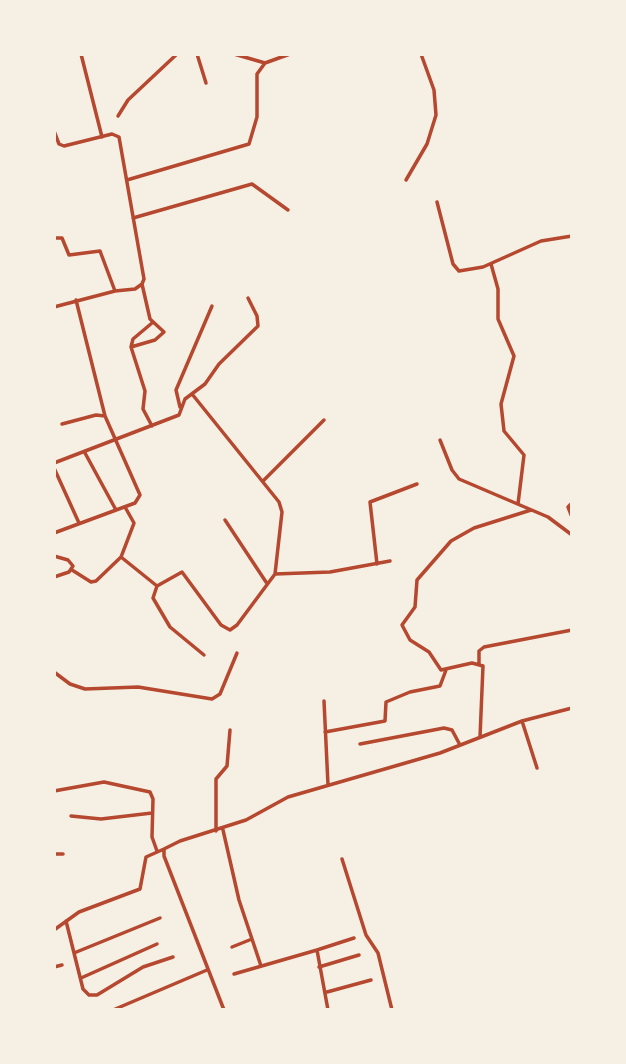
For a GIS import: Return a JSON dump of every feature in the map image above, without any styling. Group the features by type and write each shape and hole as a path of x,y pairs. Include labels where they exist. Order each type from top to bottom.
{"street":[{"path":"81,54 102,137"},
{"path":"118,116 128,100 177,54"},
{"path":"197,54 206,83"},
{"path":"233,54 264,63"},
{"path":"127,180 249,144 257,117 257,74 264,63 274,57 290,54"},
{"path":"406,180 427,144 436,115 434,90 421,54"},
{"path":"54,131 61,146 112,134 119,137 144,279 142,284 152,323 162,328 162,337 131,347"},
{"path":"133,218 252,184 288,210"},
{"path":"437,202 455,268 466,271 491,264 541,241 572,236"},
{"path":"54,238 62,238 69,255 100,251 115,291"},
{"path":"491,264 498,289 498,320 514,356 501,404 504,431 524,455 518,503"},
{"path":"54,307 115,291 135,289 142,284"},
{"path":"180,407 258,326 257,316 248,298"},
{"path":"54,533 135,503 139,490 106,416 88,357 76,300"},
{"path":"79,524 54,465 179,415 176,390 212,306"},
{"path":"142,404 145,391 131,347 133,339 152,323"},
{"path":"192,394 281,506 275,574"},
{"path":"141,398 152,426"},
{"path":"62,424 96,415 106,416"},
{"path":"263,481 324,420"},
{"path":"440,440 455,475 548,517 572,535"},
{"path":"85,453 116,510"},
{"path":"377,564 370,502 417,484"},
{"path":"572,503 568,507 572,517"},
{"path":"54,556 71,563 72,570 91,582 96,581 121,557 134,523 125,507"},
{"path":"479,663 446,670 438,667 429,652 413,643 403,627 405,618 415,607 417,580 433,559 461,534 531,510"},
{"path":"225,520 266,582"},
{"path":"121,557 157,586"},
{"path":"204,654 170,626 153,598 157,586 177,573 185,573 221,625 230,630 237,625 266,582 275,574 330,572 390,561"},
{"path":"54,577 72,570"},
{"path":"480,737 484,676 483,666 479,663 479,650 572,629"},
{"path":"54,672 70,684 85,689 138,687 212,699 220,694 237,653"},
{"path":"326,732 385,721 386,702 410,692 440,685 446,670"},
{"path":"324,701 328,785"},
{"path":"54,930 79,912 140,889 146,857 180,841 223,830 288,797 460,745 522,721 572,708"},
{"path":"522,721 537,768"},
{"path":"360,744 444,727 452,730 460,745"},
{"path":"216,832 216,779 227,766 230,730"},
{"path":"54,791 116,783 150,792 152,837 157,851"},
{"path":"71,816 101,819 152,813"},
{"path":"223,830 239,900 261,966"},
{"path":"164,849 164,856 225,1010"},
{"path":"54,855 63,854"},
{"path":"342,859 366,936 378,953 392,1010"},
{"path":"74,953 160,918"},
{"path":"66,921 85,992 93,996 143,967 173,957"},
{"path":"234,974 354,938"},
{"path":"232,947 252,939"},
{"path":"80,978 157,944"},
{"path":"317,950 327,992 328,1010"},
{"path":"319,967 359,955"},
{"path":"54,967 62,965"},
{"path":"113,1010 208,970"},
{"path":"327,992 371,980"}]}
